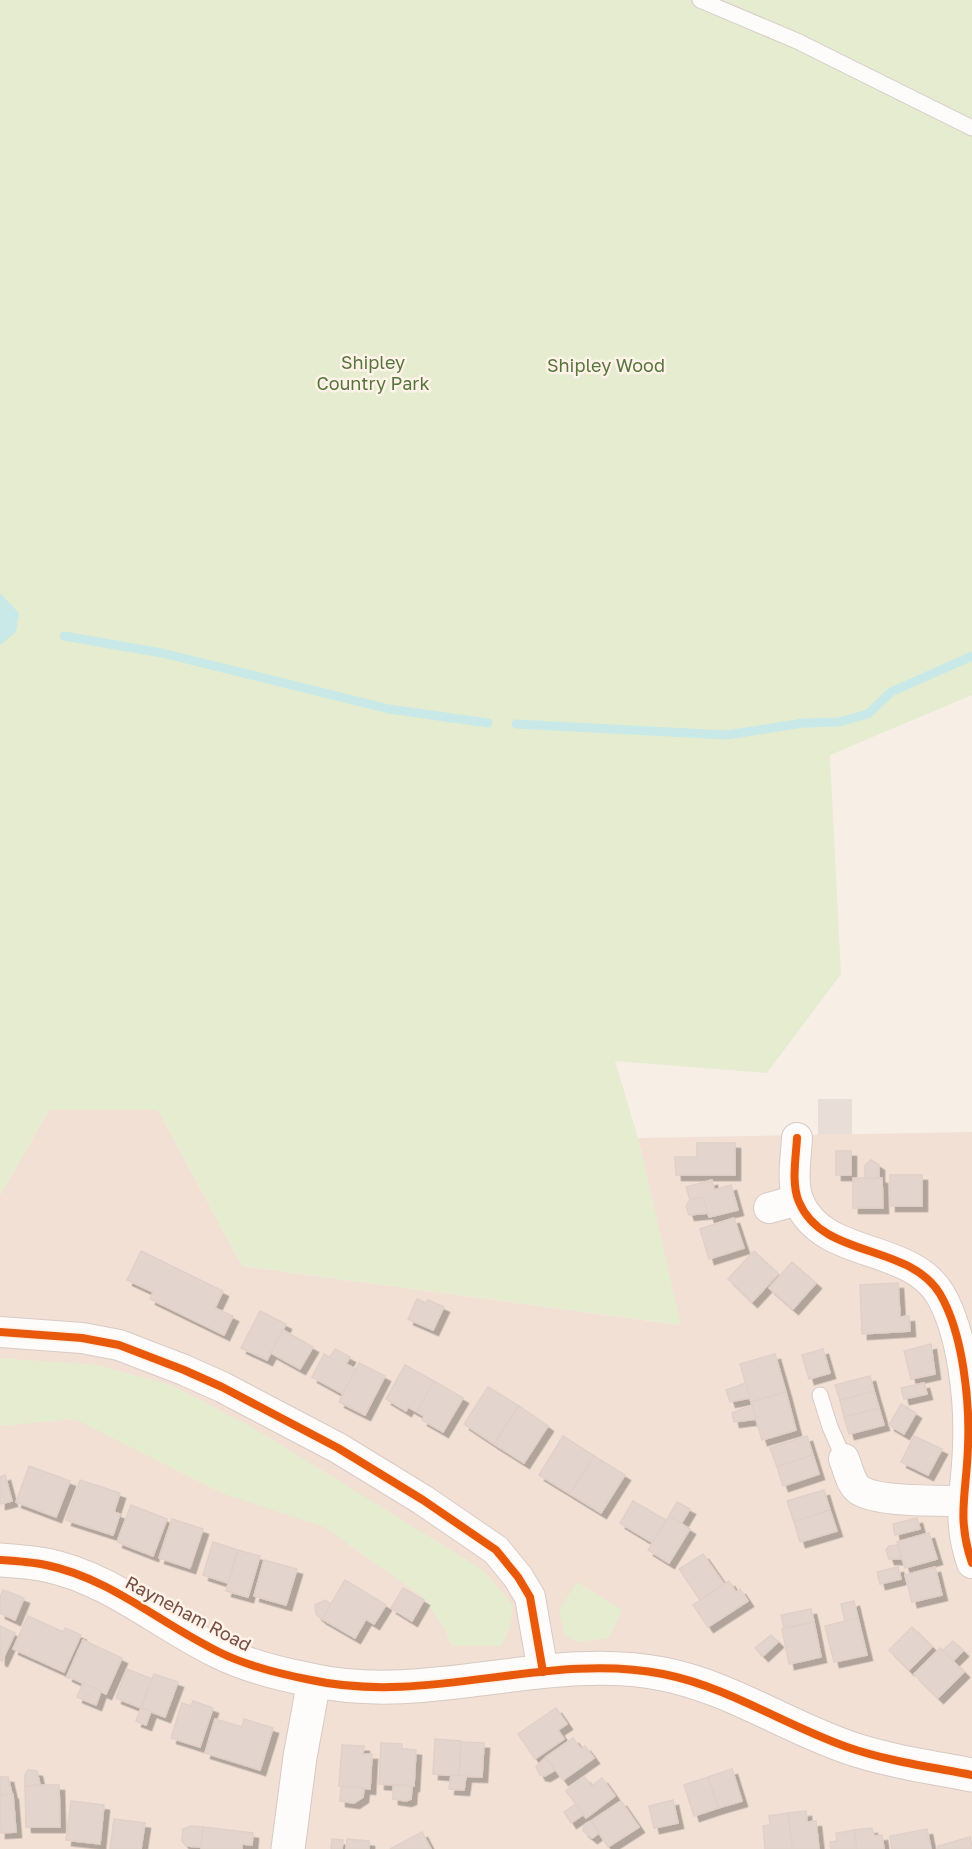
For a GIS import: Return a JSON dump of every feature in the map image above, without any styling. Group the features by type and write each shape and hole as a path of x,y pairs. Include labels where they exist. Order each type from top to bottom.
{"street":[{"path":"797,1138 798,1200 805,1213 827,1233 904,1265 930,1281 940,1294 950,1315 966,1387 970,1447 962,1501 966,1545 972,1563"},
{"path":"769,1208 798,1200"},
{"path":"0,1332 81,1338 119,1345 184,1370 222,1387 338,1448 423,1500 496,1550 518,1577 531,1597 543,1672"},
{"path":"844,1459 853,1482 866,1494 926,1501 962,1501"},
{"name":"Rayneham Road","path":"0,1560 46,1565 85,1577 220,1652 253,1665 314,1681 379,1688 405,1688 543,1672 615,1669 662,1674 747,1701 802,1729 849,1748 972,1775"},
{"path":"288,1849 300,1757 314,1681"}],"lane":[{"path":"700,0 797,41 972,128"},
{"path":"820,1395 830,1427 844,1459"}],"shaded area":[{"path":"818,1099 852,1099 852,1134 818,1135"},
{"path":"49,1110 158,1110 242,1266 680,1325 638,1138 972,1132 972,1849 0,1849 0,1195"}],"green space":[{"name":"Shipley Country Park","path":"0,0 972,0 972,695 830,755 841,974 767,1073 615,1061 638,1138 681,1325 242,1266 158,1110 49,1110 0,1195"},
{"path":"0,1358 97,1365 171,1385 252,1427 483,1570 513,1605 510,1627 504,1641 501,1646 452,1646 443,1626 423,1597 324,1527 221,1493 75,1419 0,1426"},
{"path":"577,1582 622,1610 609,1638 578,1642 565,1636 559,1610"}],"water":[{"path":"0,593 19,613 16,632 0,645"}],"building":[{"path":"697,1143 735,1143 735,1175 676,1175 675,1157 697,1157"},
{"path":"836,1151 851,1151 851,1175 836,1175"},
{"path":"871,1160 879,1165 879,1178 865,1178 865,1165"},
{"path":"890,1175 922,1175 922,1206 890,1206"},
{"path":"853,1178 882,1178 883,1208 853,1208"},
{"path":"712,1180 714,1190 731,1185 738,1210 709,1217 703,1197 690,1200 686,1187"},
{"path":"703,1197 708,1213 689,1215 686,1206 690,1200"},
{"path":"734,1218 744,1248 709,1259 700,1229"},
{"path":"141,1251 223,1291 215,1308 233,1316 224,1335 150,1299 153,1292 127,1280"},
{"path":"754,1251 778,1274 752,1302 728,1279"},
{"path":"792,1262 816,1283 793,1309 769,1288"},
{"path":"898,1283 900,1317 909,1316 910,1331 862,1334 860,1285"},
{"path":"417,1299 426,1303 428,1300 444,1307 433,1330 408,1319"},
{"path":"260,1311 286,1324 267,1360 241,1348"},
{"path":"283,1330 313,1347 300,1369 271,1353"},
{"path":"931,1344 935,1374 911,1379 904,1351"},
{"path":"335,1349 350,1357 346,1364 356,1369 343,1394 312,1377 324,1354 330,1357"},
{"path":"823,1349 830,1373 809,1379 802,1355"},
{"path":"775,1354 786,1392 751,1402 740,1364"},
{"path":"359,1363 385,1376 365,1415 339,1402"},
{"path":"405,1365 434,1381 417,1412 408,1407 406,1411 386,1399"},
{"path":"870,1376 874,1391 840,1400 835,1385"},
{"path":"434,1381 463,1398 443,1432 422,1420 424,1416 417,1412"},
{"path":"746,1383 750,1398 730,1402 726,1390"},
{"path":"924,1383 927,1394 904,1399 901,1388"},
{"path":"488,1387 519,1406 494,1444 464,1424"},
{"path":"874,1391 879,1408 844,1417 840,1400"},
{"path":"786,1392 796,1430 762,1440 751,1402"},
{"path":"901,1404 916,1413 904,1434 889,1425"},
{"path":"752,1405 756,1419 734,1422 732,1413"},
{"path":"519,1406 548,1426 524,1463 494,1444"},
{"path":"879,1408 884,1425 849,1434 844,1417"},
{"path":"563,1436 594,1456 570,1494 539,1475"},
{"path":"807,1436 813,1455 777,1467 770,1448"},
{"path":"914,1436 942,1449 928,1475 901,1462"},
{"path":"813,1455 819,1474 783,1486 777,1467"},
{"path":"594,1456 625,1475 601,1513 570,1494"},
{"path":"29,1466 70,1481 56,1517 16,1502"},
{"path":"5,1475 12,1501 0,1504 0,1477"},
{"path":"80,1480 120,1493 114,1512 120,1514 113,1535 66,1520"},
{"path":"824,1490 830,1510 794,1522 787,1501"},
{"path":"633,1501 666,1520 653,1543 620,1523"},
{"path":"677,1502 690,1509 681,1524 669,1516"},
{"path":"131,1505 167,1519 153,1556 117,1542"},
{"path":"830,1510 837,1531 800,1542 794,1522"},
{"path":"669,1516 690,1529 669,1563 648,1550"},
{"path":"917,1518 920,1529 895,1535 893,1524"},
{"path":"172,1519 203,1529 190,1568 159,1558"},
{"path":"929,1533 937,1559 905,1568 897,1542"},
{"path":"213,1542 238,1550 228,1583 203,1575"},
{"path":"898,1545 902,1559 889,1559 886,1550 889,1546"},
{"path":"238,1550 260,1556 248,1597 226,1591"},
{"path":"703,1554 724,1584 700,1600 679,1569"},
{"path":"264,1560 297,1569 286,1605 254,1596"},
{"path":"898,1567 901,1579 880,1584 877,1572"},
{"path":"935,1567 942,1595 912,1602 905,1575"},
{"path":"345,1580 386,1605 374,1624 366,1619 355,1638 322,1619"},
{"path":"729,1581 736,1592 740,1589 748,1601 708,1627 693,1605"},
{"path":"403,1588 424,1600 412,1621 391,1608"},
{"path":"3,1590 24,1598 15,1620 0,1613 0,1598"},
{"path":"325,1600 331,1604 322,1619 316,1614 315,1605"},
{"path":"854,1601 858,1618 845,1621 841,1604"},
{"path":"811,1609 814,1622 784,1628 781,1615"},
{"path":"28,1616 63,1632 65,1628 81,1635 64,1672 13,1649"},
{"path":"858,1618 867,1655 834,1662 825,1626"},
{"path":"814,1622 821,1657 789,1664 782,1629"},
{"path":"0,1626 15,1633 2,1661 0,1660"},
{"path":"912,1627 932,1647 909,1670 889,1650"},
{"path":"771,1635 778,1642 763,1656 755,1648"},
{"path":"83,1640 122,1658 106,1694 67,1676"},
{"path":"953,1641 963,1651 953,1661 943,1650"},
{"path":"940,1648 964,1672 938,1698 914,1674"},
{"path":"127,1669 152,1679 141,1708 116,1698"},
{"path":"154,1674 178,1682 165,1717 141,1708"},
{"path":"83,1683 101,1691 96,1705 77,1697"},
{"path":"193,1701 213,1708 200,1747 171,1738 182,1703 191,1706"},
{"path":"141,1708 151,1711 146,1725 136,1721"},
{"path":"556,1708 567,1724 558,1730 564,1739 535,1759 518,1734"},
{"path":"215,1719 242,1727 244,1719 273,1728 260,1770 205,1753"},
{"path":"573,1738 581,1749 585,1746 594,1758 563,1780 546,1757"},
{"path":"435,1739 461,1741 459,1776 433,1774"},
{"path":"461,1742 484,1743 482,1777 459,1776"},
{"path":"381,1743 402,1744 402,1749 416,1750 414,1786 379,1784"},
{"path":"342,1745 364,1746 363,1754 372,1754 370,1789 339,1786"},
{"path":"546,1757 555,1770 545,1776 540,1775 536,1767"},
{"path":"732,1769 742,1801 718,1808 708,1777"},
{"path":"28,1770 37,1771 40,1785 25,1786 25,1775"},
{"path":"451,1775 466,1776 464,1790 449,1789"},
{"path":"0,1777 8,1777 12,1794 0,1795"},
{"path":"584,1777 592,1786 602,1778 615,1796 586,1818 566,1791"},
{"path":"708,1777 718,1808 694,1816 684,1785"},
{"path":"59,1785 60,1827 26,1827 25,1786"},
{"path":"393,1785 412,1786 411,1799 406,1801 393,1799"},
{"path":"341,1786 364,1788 363,1797 354,1803 340,1801"},
{"path":"13,1794 16,1832 0,1833 0,1795"},
{"path":"673,1800 678,1823 654,1828 649,1806"},
{"path":"71,1801 104,1805 100,1844 66,1840"},
{"path":"621,1801 639,1827 608,1847 591,1821"},
{"path":"576,1804 584,1814 571,1823 564,1812"},
{"path":"806,1811 807,1822 816,1821 819,1849 792,1849 788,1813"},
{"path":"788,1813 792,1849 765,1849 763,1826 770,1825 769,1816"},
{"path":"114,1819 145,1823 141,1849 110,1849"},
{"path":"591,1821 599,1833 592,1838 583,1831 584,1826"},
{"path":"191,1826 203,1827 201,1847 186,1846 182,1841 183,1829"},
{"path":"203,1827 253,1833 252,1845 242,1844 242,1849 201,1849"},
{"path":"872,1828 874,1836 882,1835 884,1849 857,1849 854,1830"},
{"path":"927,1829 931,1849 892,1849 890,1836"},
{"path":"854,1830 857,1849 831,1849 830,1842 837,1841 836,1833"},
{"path":"422,1832 431,1849 390,1849"},
{"path":"970,1837 972,1849 938,1849 938,1846"},
{"path":"332,1839 343,1840 342,1849 331,1849"},
{"path":"347,1839 369,1841 369,1849 346,1849"}],"waterway":[{"path":"64,636 162,653 389,709 488,723"},
{"path":"516,724 727,735 803,723 839,722 868,714 891,692 972,656"}],"cycle path":[{"path":"797,1138 795,1187 799,1202 811,1220 827,1233 846,1243 908,1266 926,1278 940,1294 948,1310 959,1348 968,1409 963,1518 972,1563"},
{"path":"0,1332 82,1338 119,1345 184,1370 222,1387 338,1448 423,1500 496,1550 518,1577 530,1597 543,1672"},
{"path":"0,1560 46,1565 92,1580 219,1652 287,1675 355,1686 400,1687 576,1669 620,1669 663,1674 734,1697 824,1738 862,1752 972,1775"}],"park label":[{"name":"Shipley Wood","path":"606,366"}]}
